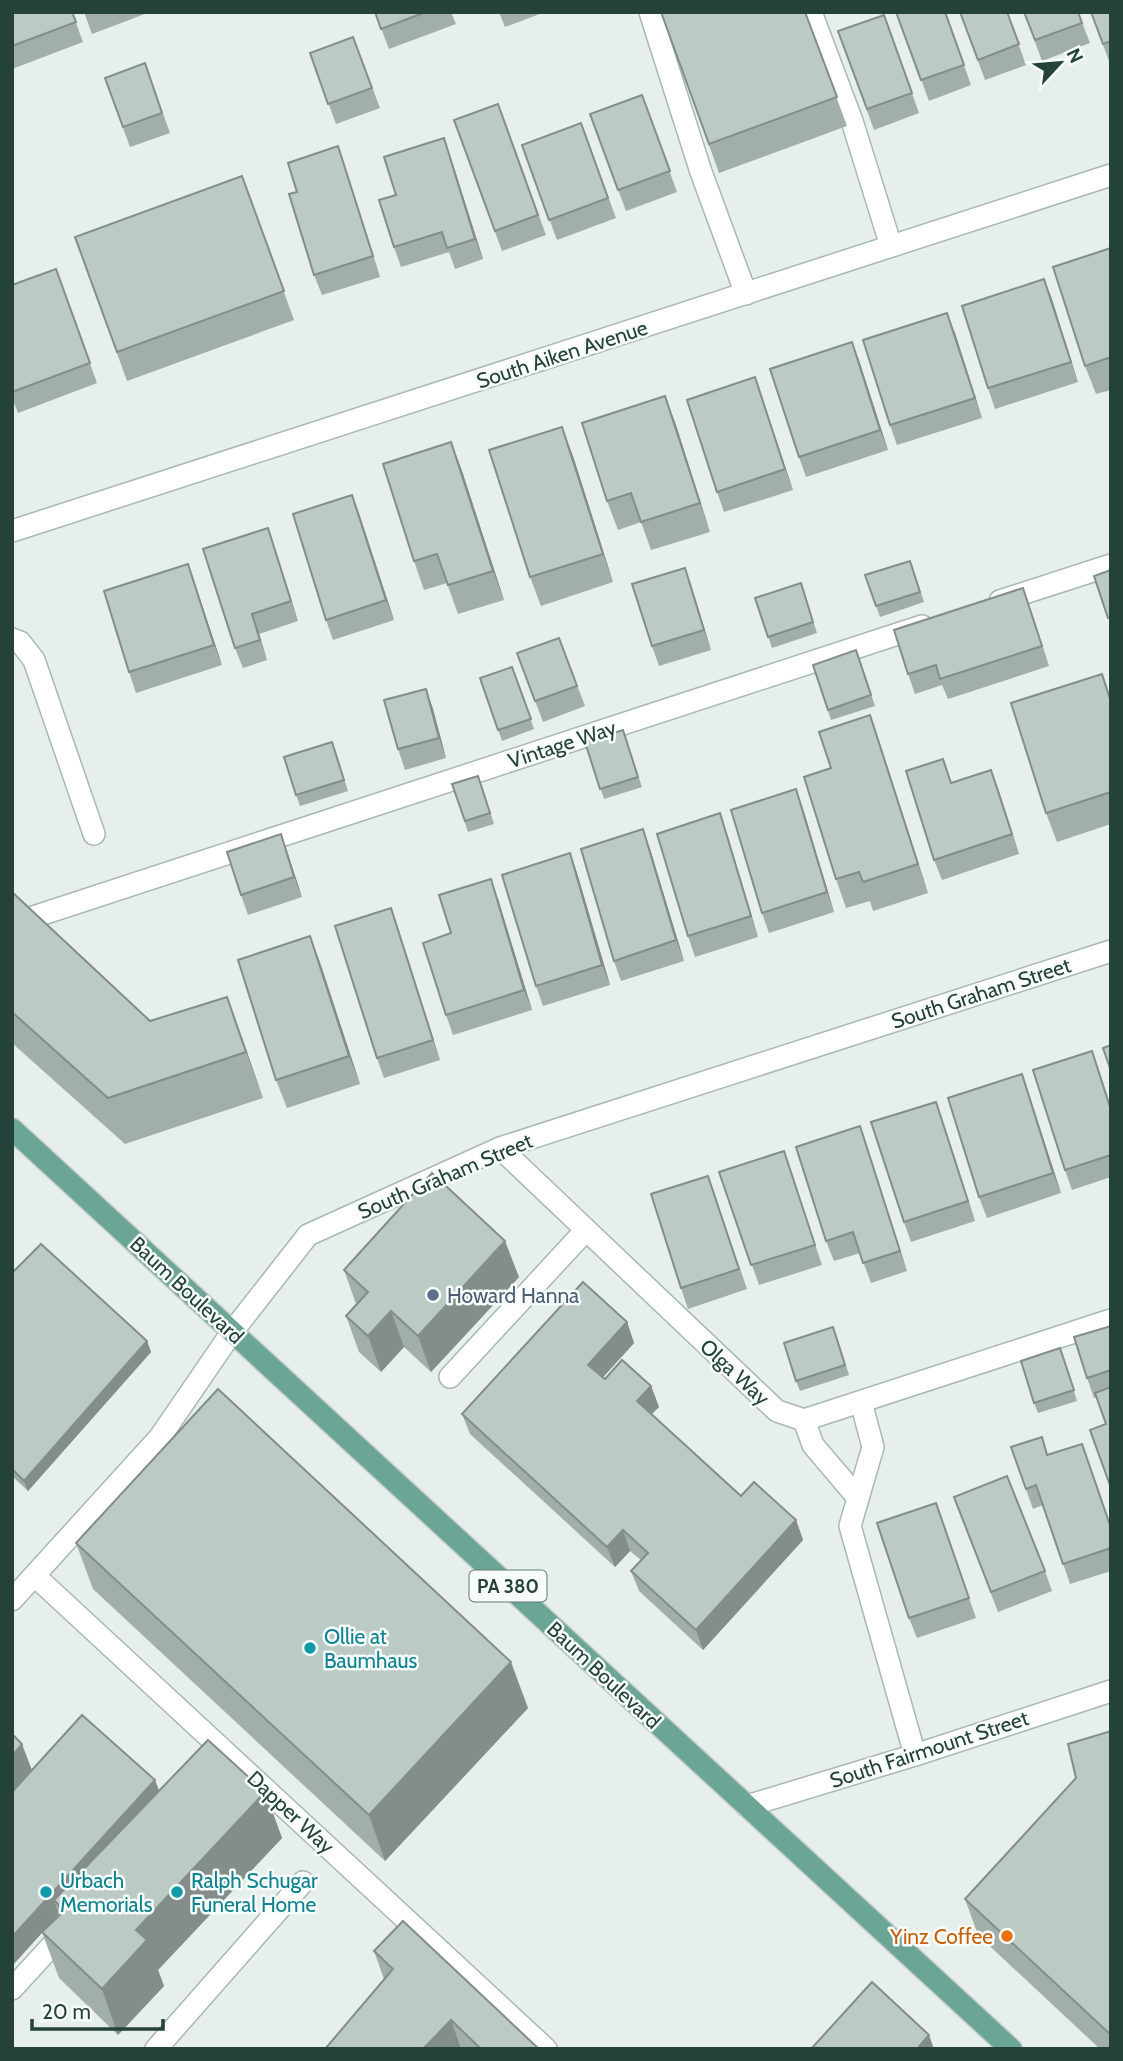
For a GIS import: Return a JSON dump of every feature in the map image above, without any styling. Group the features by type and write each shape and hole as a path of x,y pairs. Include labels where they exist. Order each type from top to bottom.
{"main road":[{"name":"Baum Boulevard","path":"12,1129 747,1806 1004,2047"}],"street":[{"path":"650,12 701,172 746,294"},
{"path":"811,12 852,121 891,246"},
{"name":"South Aiken Avenue","path":"12,531 1111,175"},
{"path":"978,608 1111,565"},
{"name":"Vintage Way","path":"12,924 939,621"},
{"path":"12,639 20,642 34,660 94,834"},
{"name":"South Graham Street","path":"12,1600 160,1437 232,1332 308,1235 500,1148 1111,951"},
{"name":"Olga Way","path":"500,1148 777,1411 804,1420"},
{"path":"450,1377 586,1230"},
{"path":"858,1498 813,1445 804,1420 1111,1320"},
{"path":"861,1402 873,1447 850,1526 915,1755"},
{"name":"Dapper Way","path":"35,1576 223,1759 546,2049"},
{"name":"South Fairmount Street","path":"747,1806 1111,1691"},
{"path":"156,2049 303,1882"},
{"path":"12,1989 78,1917"}],"building":[{"path":"12,12 72,12 76,22 12,46"},
{"path":"375,12 426,12 381,29"},
{"path":"661,12 805,12 837,97 709,144"},
{"path":"896,12 945,12 964,65 921,80"},
{"path":"960,12 1007,12 1019,44 978,60"},
{"path":"1024,12 1078,12 1082,23 1035,40"},
{"path":"1091,12 1111,12 1111,41 1103,44"},
{"path":"884,15 912,93 867,109 838,31"},
{"path":"353,37 372,88 328,104 310,53"},
{"path":"145,63 162,113 123,127 105,78"},
{"path":"642,95 670,171 618,190 590,114"},
{"path":"498,104 538,215 495,231 454,120"},
{"path":"581,123 608,198 549,220 522,145"},
{"path":"444,138 475,239 447,248 442,232 394,247 379,200 396,195 384,157"},
{"path":"338,146 373,256 314,275 289,194 297,192 288,163"},
{"path":"242,176 284,291 117,352 75,237"},
{"path":"1111,248 1111,357 1085,366 1053,267"},
{"path":"56,269 90,363 12,392 12,285"},
{"path":"1044,279 1071,362 988,388 962,306"},
{"path":"947,313 975,398 890,425 863,340"},
{"path":"852,342 880,430 799,457 770,369"},
{"path":"755,377 785,469 717,492 687,400"},
{"path":"665,396 700,503 641,522 631,493 607,501 582,423"},
{"path":"562,427 603,554 530,577 489,450"},
{"path":"451,442 493,571 448,585 437,554 414,561 383,464"},
{"path":"352,495 386,600 326,620 293,514"},
{"path":"268,528 291,601 252,614 260,640 235,648 203,549"},
{"path":"910,561 920,592 876,606 865,575"},
{"path":"188,564 214,645 129,672 104,591"},
{"path":"685,568 704,630 652,646 632,584"},
{"path":"1111,570 1111,617 1108,618 1094,576"},
{"path":"801,583 813,622 768,637 755,598"},
{"path":"1023,588 1042,646 940,679 936,665 908,674 894,630"},
{"path":"559,638 577,686 535,701 517,653"},
{"path":"856,650 871,695 828,710 813,665"},
{"path":"512,667 531,719 498,730 480,678"},
{"path":"1102,674 1111,702 1111,792 1046,813 1011,703"},
{"path":"426,689 439,738 398,749 384,700"},
{"path":"870,715 918,864 863,882 859,872 836,879 804,777 831,768 819,732"},
{"path":"623,730 638,777 600,789 585,742"},
{"path":"332,742 344,780 296,795 284,757"},
{"path":"943,759 951,783 991,770 1012,834 934,860 906,771"},
{"path":"478,776 490,813 465,821 452,784"},
{"path":"796,789 827,892 762,913 731,810"},
{"path":"720,813 751,916 688,936 657,834"},
{"path":"643,829 676,940 614,961 581,849"},
{"path":"281,834 294,877 241,895 227,852"},
{"path":"570,853 602,965 536,986 502,875"},
{"path":"491,879 524,990 446,1015 423,943 451,933 439,895"},
{"path":"12,892 150,1021 227,997 246,1052 108,1098 12,1012"},
{"path":"391,908 433,1040 377,1058 335,926"},
{"path":"310,936 349,1056 276,1080 238,960"},
{"path":"1111,1045 1111,1071 1103,1048"},
{"path":"1092,1051 1111,1110 1111,1155 1065,1170 1033,1070"},
{"path":"1022,1074 1053,1173 979,1197 948,1098"},
{"path":"936,1102 968,1201 904,1222 871,1122"},
{"path":"860,1126 900,1251 863,1263 853,1232 826,1241 796,1147"},
{"path":"784,1151 815,1245 751,1265 719,1172"},
{"path":"432,1173 505,1241 418,1336 391,1311 368,1336 346,1316 368,1292 344,1270"},
{"path":"708,1176 739,1269 681,1288 651,1194"},
{"path":"41,1244 147,1341 24,1481 12,1469 12,1273"},
{"path":"583,1282 627,1322 588,1365 605,1379 622,1360 651,1386 637,1401 741,1496 754,1482 796,1520 696,1630 631,1571 648,1553 623,1530 607,1547 462,1414"},
{"path":"1111,1326 1111,1370 1087,1378 1074,1337"},
{"path":"833,1327 845,1365 796,1381 784,1343"},
{"path":"1060,1348 1074,1390 1034,1403 1021,1361"},
{"path":"1111,1387 1111,1488 1090,1430 1106,1424 1095,1393"},
{"name":"Ollie at Baumhaus","path":"218,1389 511,1662 369,1815 76,1543"},
{"path":"1042,1437 1047,1455 1082,1444 1111,1528 1111,1548 1063,1564 1036,1485 1026,1489 1011,1447"},
{"path":"1007,1476 1045,1571 991,1592 954,1497"},
{"path":"936,1503 969,1598 909,1618 877,1523"},
{"name":"Urbach Memorials","path":"82,1715 155,1780 12,1937 12,1792"},
{"path":"1111,1731 1111,2035 965,1899 1076,1778 1068,1744"},
{"path":"12,1734 22,1744 12,1756"},
{"path":"208,1740 265,1792 136,1930 147,1940 102,1989 42,1932 64,1911 54,1900"},
{"path":"403,1921 539,2049 481,2049 451,2020 423,2049 325,2049 393,1969 374,1951"},
{"path":"872,1982 929,2035 917,2049 811,2049"}],"place":[{"name":"Howard Hanna","path":"433,1295"},
{"name":"Ollie at Baumhaus","path":"310,1648"},
{"name":"Urbach Memorials","path":"46,1892"},
{"name":"Ralph Schugar Funeral Home","path":"177,1892"},
{"name":"Yinz Coffee","path":"1007,1936"}]}
